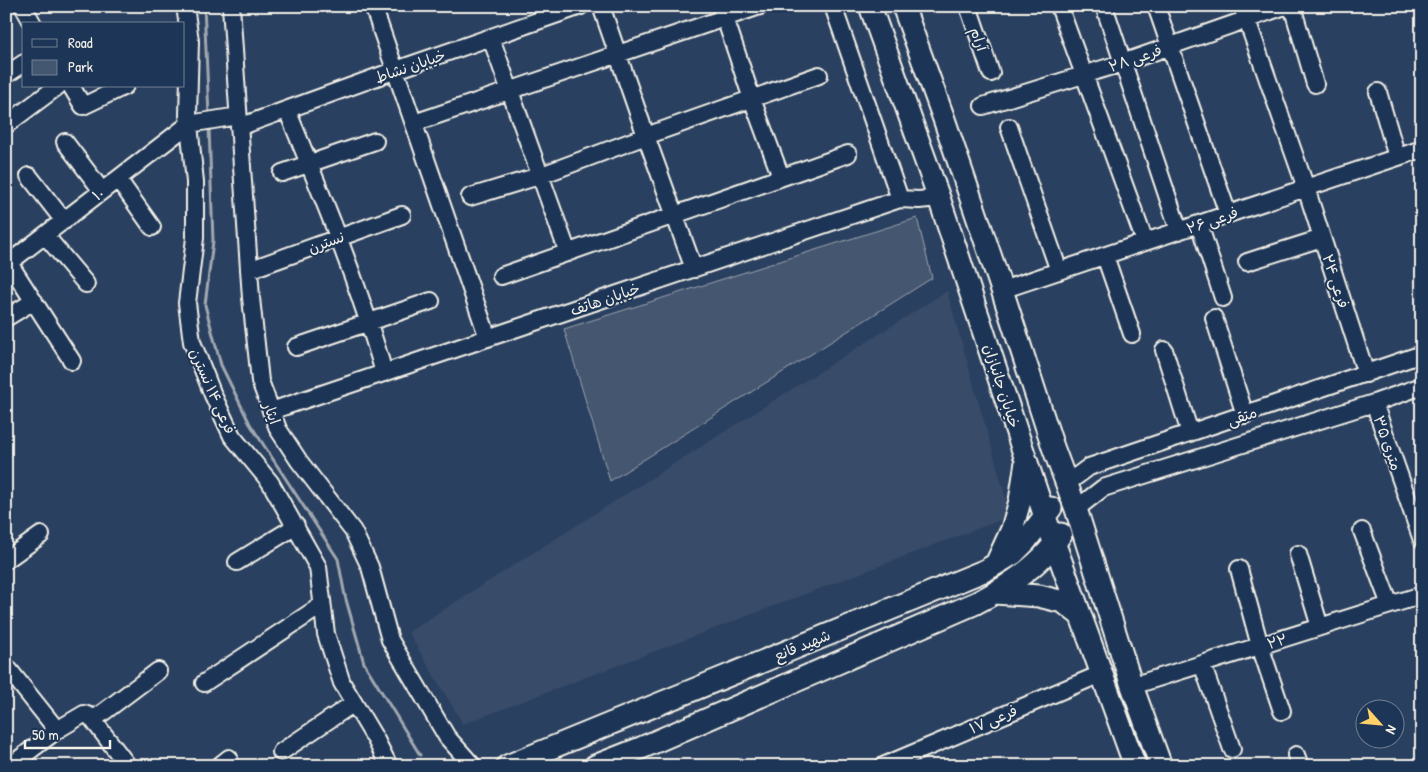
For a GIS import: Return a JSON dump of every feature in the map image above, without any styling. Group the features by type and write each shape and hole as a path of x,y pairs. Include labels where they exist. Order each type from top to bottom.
{"main road":[{"name":"خیابان جانبازان","path":"870,6 940,198 1045,516 1135,766"},
{"name":"خیابان جانبازان","path":"903,6 944,119 1076,510 1132,686 1161,766"},
{"path":"996,564 1012,529 1020,501 1026,460"},
{"name":"شهید قانع","path":"507,766 986,570 1013,554 1025,542 1066,484"},
{"name":"شهید قانع","path":"595,766 623,762 946,617 995,593 1026,572 1055,544 1076,510"},
{"path":"995,593 1039,596 1063,602 1081,616"},
{"path":"1092,644 1096,637 1102,633 1116,636"}],"street":[{"name":"فرعی ۱۴ نسترن","path":"186,6 190,41 187,58 194,124 195,238 187,303 192,342 212,395 232,436 270,482 318,567 326,634 342,683 389,766"},
{"name":"ایثار","path":"231,6 249,270 260,381 278,429 298,461 353,531 370,567 390,640 447,737 473,766"},
{"path":"373,6 488,338"},
{"name":"خیابان نشاط","path":"194,124 215,121 239,121 287,110 581,6"},
{"path":"601,6 694,269"},
{"path":"414,123 618,54 723,12 760,6"},
{"path":"833,6 900,199"},
{"name":"آرام","path":"968,6 991,73"},
{"path":"1059,6 1145,242"},
{"path":"1104,6 1178,231"},
{"path":"1156,6 1228,214"},
{"name":"فرعی ۲۸","path":"983,106 1122,63 1170,46 1244,13 1285,6"},
{"path":"1292,6 1315,84"},
{"path":"723,12 781,178"},
{"name":"فرعی ۲۴","path":"1244,13 1306,188 1366,374"},
{"path":"491,38 568,253"},
{"path":"6,76 22,65"},
{"path":"470,198 539,176 819,75"},
{"path":"6,125 55,88"},
{"path":"72,88 83,106 121,88"},
{"path":"1378,92 1397,157"},
{"path":"287,110 370,323 384,373"},
{"name":"۱۰","path":"8,264 102,191 194,124"},
{"path":"1009,127 1059,271"},
{"path":"282,172 375,141"},
{"path":"65,142 102,191"},
{"name":"فرعی ۲۶","path":"1002,290 1422,149"},
{"path":"501,276 848,154"},
{"path":"30,176 64,221"},
{"path":"118,179 152,227"},
{"name":"خیابان هاتف","path":"272,411 900,199 940,198"},
{"name":"نسترن","path":"249,270 402,215"},
{"path":"1199,224 1223,298"},
{"path":"45,236 86,284"},
{"path":"1247,262 1322,238"},
{"path":"1105,256 1132,334"},
{"path":"8,264 72,361"},
{"path":"296,347 370,323 431,300"},
{"path":"6,318 34,301"},
{"path":"1214,318 1245,415"},
{"path":"1164,350 1190,433"},
{"name":"متقی","path":"1066,484 1089,467 1422,354"},
{"name":"متقی","path":"1076,510 1103,488 1374,403 1422,386"},
{"name":"۳۵ متری","path":"1374,403 1419,522 1422,540"},
{"path":"237,562 296,526"},
{"path":"1362,531 1390,605"},
{"path":"6,560 41,535"},
{"path":"1298,554 1320,627"},
{"path":"1239,570 1260,646 1282,711"},
{"name":"۲۲","path":"1132,686 1422,595"},
{"path":"204,683 322,605"},
{"path":"1202,664 1232,749"},
{"path":"6,666 57,730"},
{"path":"10,766 57,730 87,718 158,671"},
{"name":"فرعی ۱۷","path":"883,766 1102,673"},
{"path":"281,752 354,703"},
{"path":"87,718 128,766"}],"shaded area":[{"path":"947,291 1011,516 463,724 408,632"}],"green space":[{"path":"917,218 932,278 610,481 564,329"}],"waterway":[{"path":"204,6 209,116"},
{"path":"209,127 213,241 205,305 221,365 250,424 338,559 345,596 364,663 420,755"}]}
